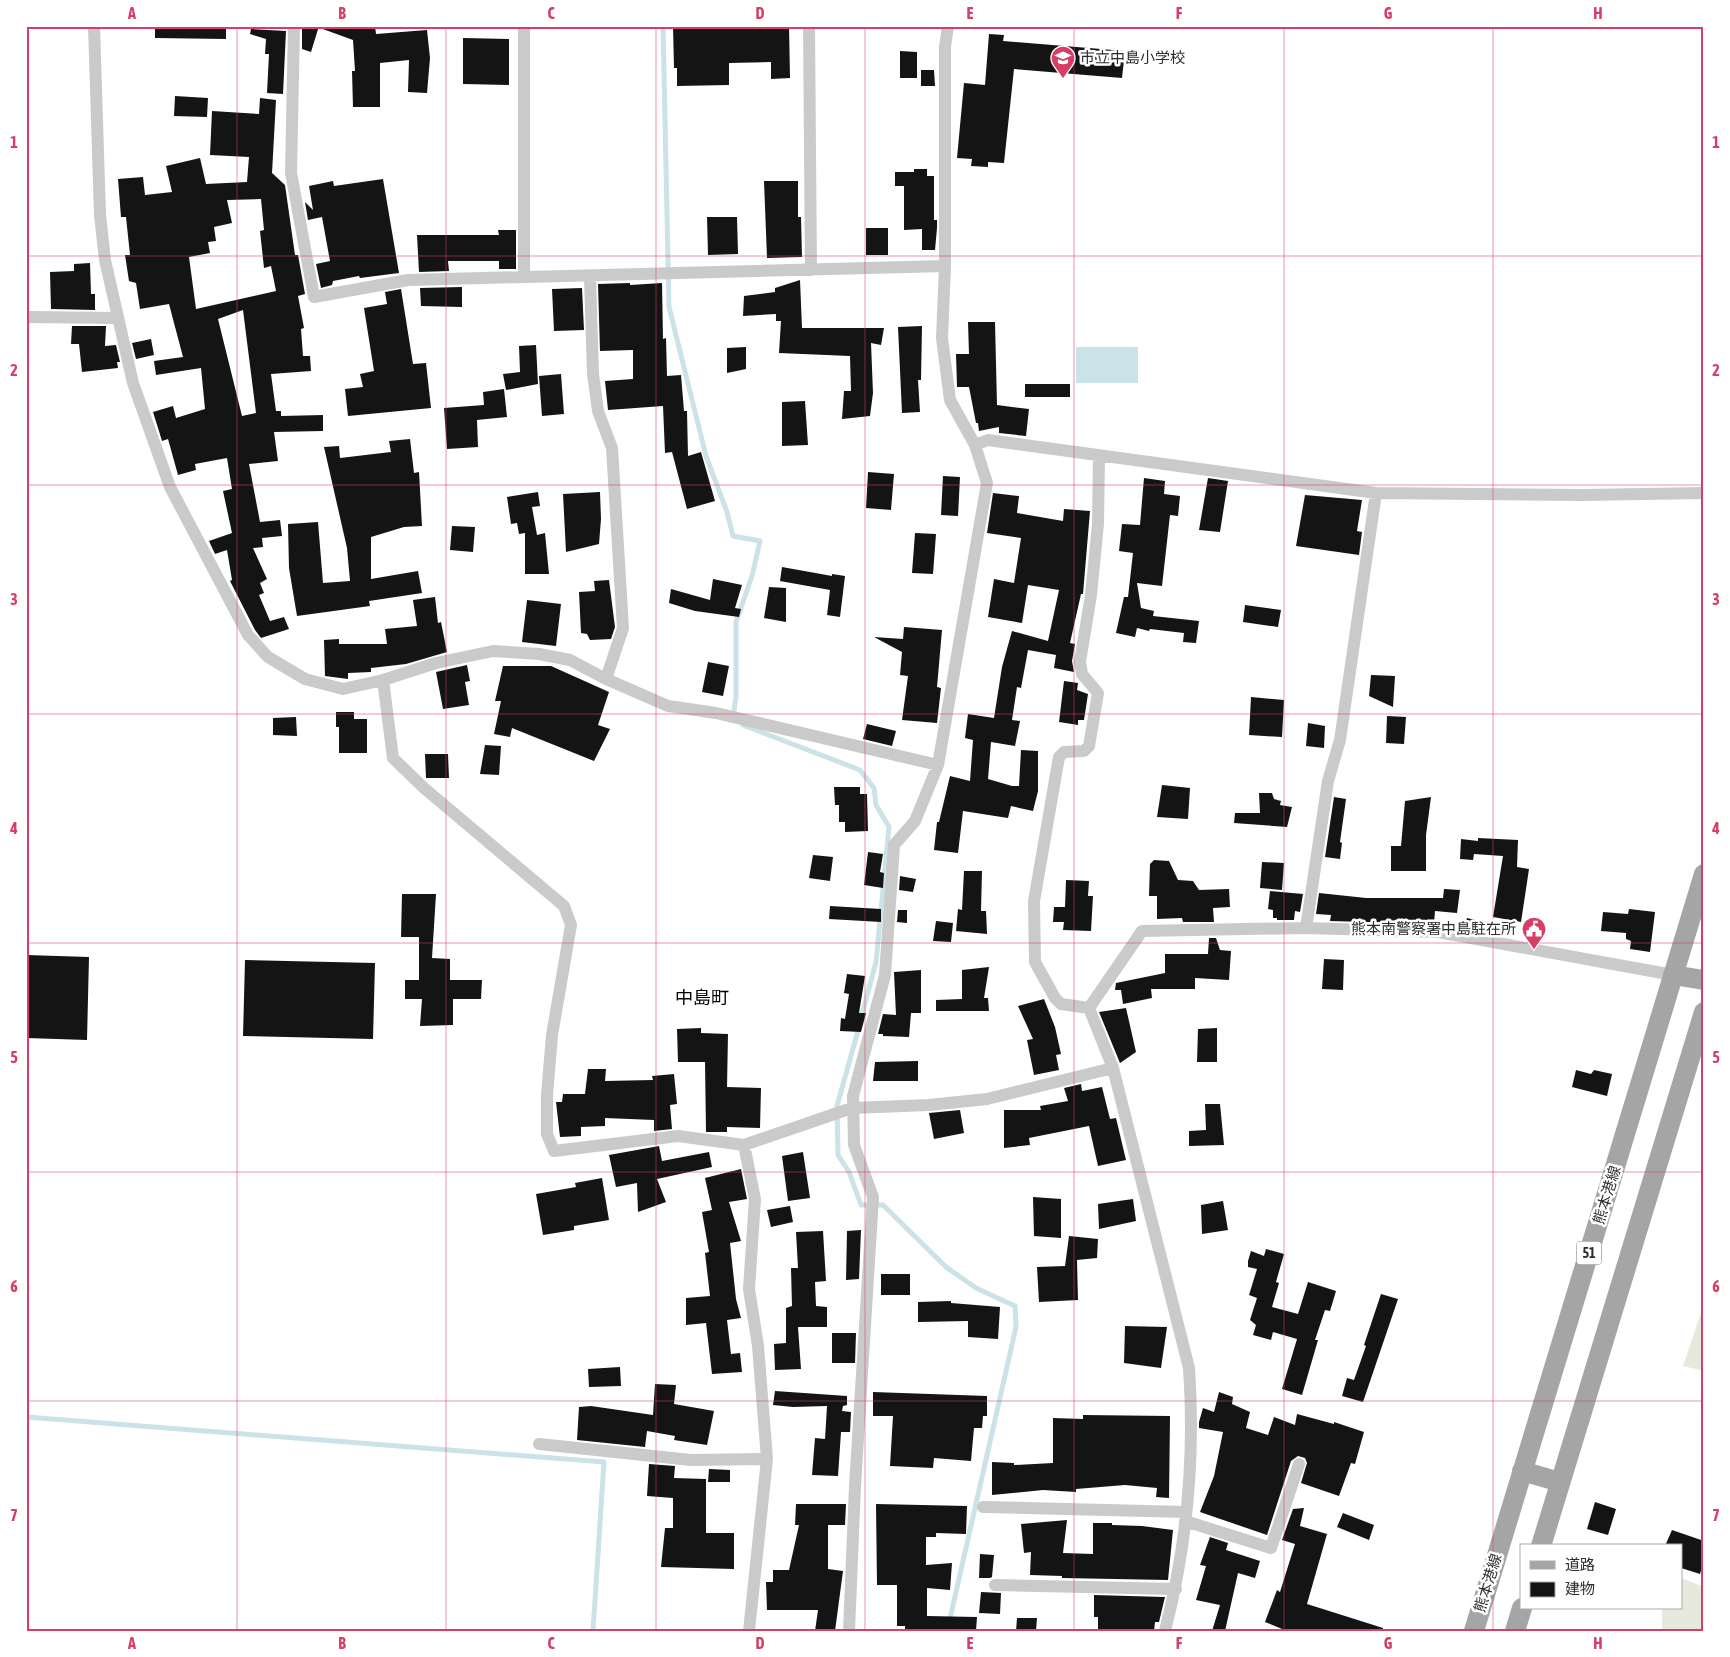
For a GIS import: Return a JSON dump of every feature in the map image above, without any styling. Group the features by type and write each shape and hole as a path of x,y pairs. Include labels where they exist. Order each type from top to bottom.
{"main road":[{"name":"熊本港線","path":"1474,1631 1704,874"},
{"path":"1673,975 1704,980"},
{"path":"1542,1544 1704,1012"},
{"path":"1522,1471 1560,1482"},
{"path":"1515,1631 1521,1610"}],"street":[{"path":"94,26 100,215 105,260 133,383 170,487 248,635 268,657 306,679 343,689 383,680 436,663 493,651 539,654 570,660 606,679 668,706 716,713 938,765"},
{"path":"294,26 291,173 314,297 408,280 946,266"},
{"path":"524,26 524,276"},
{"path":"809,26 811,270"},
{"path":"849,1631 855,1486 873,1197 854,1145 853,1096 885,975 894,845 915,821 938,765 988,483 975,445 950,400 942,338 946,266 945,47 948,26"},
{"path":"590,276 593,374 598,411 612,448 623,628 606,679"},
{"path":"26,317 117,318"},
{"path":"975,445 988,440 1376,493 1582,495 1704,493"},
{"path":"1089,1008 1061,1004 1055,998 1035,962 1034,901 1059,757 1064,752 1084,751 1089,746 1098,693 1082,674 1080,662 1098,524 1099,455"},
{"path":"1306,928 1328,781 1340,740 1376,493"},
{"path":"383,680 393,758 424,788 564,906 571,925 552,1035 547,1095 547,1134 554,1151 678,1136 744,1145 852,1108 929,1105 987,1099 1113,1068"},
{"path":"1089,1008 1142,932 1306,928 1438,932 1673,975"},
{"path":"1089,1008 1113,1068 1189,1368 1192,1419 1185,1516 1176,1589 1165,1631"},
{"path":"744,1145 755,1199 749,1289 758,1346 767,1459 750,1631"},
{"path":"539,1444 691,1460 767,1459"},
{"path":"983,1507 1185,1516 1271,1548 1299,1464"},
{"path":"995,1585 1176,1589"}],"shaded area":[{"path":"1704,1304 1704,1371 1683,1366"},
{"path":"1682,1578 1704,1587 1704,1631 1662,1631 1662,1610 1682,1610"}],"water":[{"path":"1076,347 1138,347 1138,383 1076,383"}],"building":[{"path":"155,26 226,26 226,39 155,38"},
{"path":"302,26 319,26 311,52 302,49"},
{"path":"320,26 375,26 376,34 427,30 430,58 427,93 408,92 409,60 380,63 380,107 353,107 352,71 355,71 353,40 320,28"},
{"path":"673,26 789,26 790,78 771,79 771,62 729,63 729,85 677,86 677,68 674,68"},
{"path":"251,29 286,31 283,94 267,93 269,54 265,54 266,39 250,34"},
{"path":"989,34 1004,35 1003,41 1125,51 1122,78 1014,69 1004,163 988,162 988,167 971,166 972,159 957,158 964,83 985,85"},
{"path":"463,38 509,39 509,85 463,84"},
{"path":"900,51 917,52 917,78 900,78"},
{"path":"921,70 934,70 935,86 921,86"},
{"path":"175,96 208,98 207,117 174,116"},
{"path":"260,98 276,100 272,173 285,185 295,255 298,255 305,294 298,296 304,328 301,329 303,356 310,356 311,371 271,374 276,411 281,411 281,416 323,415 323,431 274,432 278,461 249,464 260,522 280,520 282,536 262,538 263,547 253,548 267,579 260,583 264,593 259,595 270,621 284,617 289,629 261,638 230,581 232,580 227,550 215,554 209,541 232,533 223,491 232,489 227,458 195,464 196,470 178,475 168,439 162,441 153,412 173,406 176,418 205,409 201,368 156,375 154,361 183,357 169,304 140,309 136,283 129,281 125,255 130,255 126,217 121,217 118,179 143,177 145,195 172,192 166,166 200,158 206,184 247,182 249,157 210,155 212,111 259,114","holes":["261,199 264,230 260,231 264,268 271,266 276,291 196,309 189,257 210,253 208,242 216,241 214,227 232,223 227,200","243,310 256,413 242,416 218,319"]},
{"path":"914,169 927,169 927,176 934,176 934,220 937,220 935,250 922,250 922,229 904,230 904,186 895,186 895,172 914,172"},
{"path":"383,179 399,273 360,278 359,276 333,281 332,285 321,288 316,264 330,261 322,217 308,220 305,202 313,210 309,186 333,181 334,186"},
{"path":"764,181 798,181 798,217 801,217 802,257 767,258"},
{"path":"707,217 737,217 738,254 708,255"},
{"path":"866,228 888,228 888,255 866,255"},
{"path":"498,230 516,230 516,269 499,269 499,261 448,261 449,271 419,272 417,235 499,235"},
{"path":"90,263 91,294 95,294 95,310 51,309 50,272 74,271 74,264"},
{"path":"800,280 802,328 884,328 881,345 871,343 873,393 870,416 842,419 844,391 851,391 850,356 779,353 781,321 776,321 776,314 743,316 744,296 775,292 775,288"},
{"path":"630,283 630,285 662,283 663,339 666,338 667,376 681,375 684,411 687,411 688,456 701,452 715,501 687,509 672,452 665,453 663,406 608,410 605,381 633,379 633,350 600,351 598,284"},
{"path":"462,287 462,307 421,306 420,288"},
{"path":"582,288 584,330 554,331 552,289"},
{"path":"401,289 413,364 426,363 431,408 348,416 345,389 363,387 360,374 374,371 364,308 387,304 385,292"},
{"path":"968,322 995,322 997,405 1029,409 1026,436 999,433 999,427 979,431 969,387 957,387 956,354 969,354"},
{"path":"72,326 106,326 105,346 116,345 120,362 117,362 118,368 82,372 79,344 71,344"},
{"path":"922,326 921,380 918,380 920,412 902,413 898,327"},
{"path":"151,339 154,355 136,359 132,343"},
{"path":"536,345 538,384 506,390 503,374 520,372 519,346"},
{"path":"746,347 746,369 727,373 727,348"},
{"path":"561,374 564,414 542,416 539,376"},
{"path":"1025,384 1070,384 1070,397 1025,397"},
{"path":"504,389 507,417 477,420 478,447 447,449 444,408 484,405 483,392"},
{"path":"805,401 808,445 782,446 782,402"},
{"path":"410,439 414,473 419,472 422,526 404,527 371,537 371,579 418,571 422,593 369,601 370,606 297,616 289,568 288,524 318,522 323,583 350,581 347,548 324,447 339,446 340,458 391,452 389,441"},
{"path":"868,472 894,474 891,510 866,508"},
{"path":"943,476 960,477 958,516 941,515"},
{"path":"1144,478 1165,481 1164,494 1180,496 1178,516 1170,515 1162,586 1137,583 1141,608 1154,611 1153,616 1199,621 1196,643 1183,642 1184,633 1150,629 1149,631 1137,628 1135,637 1116,633 1124,597 1128,597 1133,553 1119,551 1122,524 1140,525"},
{"path":"1208,478 1228,481 1220,532 1199,530"},
{"path":"538,492 540,506 532,507 537,535 545,533 549,574 525,574 525,533 519,534 517,523 511,524 507,497"},
{"path":"600,492 601,519 599,544 566,552 563,494"},
{"path":"993,493 1019,496 1017,513 1063,521 1064,509 1090,511 1083,594 1081,594 1070,643 1075,644 1072,661 1074,672 1054,668 1056,655 1028,650 1021,688 1017,687 1012,720 1020,721 1015,746 991,742 988,779 1012,786 1019,786 1021,750 1038,751 1038,791 1033,811 1011,806 1008,818 963,811 958,853 934,850 937,822 939,822 950,776 970,781 973,740 965,738 968,714 994,718 1002,667 1012,631 1048,641 1059,590 1028,585 1022,623 988,617 994,579 1014,583 1021,538 987,533"},
{"path":"1305,495 1362,500 1357,531 1362,532 1359,555 1296,546"},
{"path":"452,526 475,527 473,552 450,550"},
{"path":"915,533 936,534 933,574 912,573"},
{"path":"782,567 832,576 832,574 845,576 840,617 827,615 830,590 780,581"},
{"path":"713,579 742,585 735,608 741,609 739,617 695,611 669,603 671,589 710,600"},
{"path":"609,580 615,627 611,639 590,640 587,634 581,633 579,592 595,591 594,581"},
{"path":"769,587 786,588 786,622 764,618"},
{"path":"435,597 438,623 441,622 447,652 406,664 371,668 371,672 348,673 348,679 325,676 324,640 339,639 339,644 387,644 385,629 417,626 413,600"},
{"path":"527,600 561,604 556,646 522,642"},
{"path":"1245,605 1281,610 1278,627 1243,622"},
{"path":"904,627 942,630 937,687 941,688 937,723 902,720 908,676 900,675 902,652 874,637 903,639"},
{"path":"708,662 729,666 723,696 702,692"},
{"path":"467,665 470,681 465,682 469,705 443,709 436,672"},
{"path":"503,666 551,666 609,692 598,725 610,729 594,761 512,728 510,737 494,734 501,701 495,701"},
{"path":"1371,675 1395,676 1393,707 1369,696"},
{"path":"1064,681 1078,683 1077,690 1088,694 1084,720 1078,720 1078,725 1059,722"},
{"path":"1251,697 1284,700 1282,737 1249,735"},
{"path":"336,712 354,712 354,719 367,719 367,753 339,753 339,727 336,727"},
{"path":"1387,716 1406,717 1404,744 1386,743"},
{"path":"296,717 297,736 273,735 273,718"},
{"path":"1308,723 1325,726 1324,748 1306,746"},
{"path":"867,724 896,731 892,746 863,739"},
{"path":"485,745 501,746 499,775 480,774"},
{"path":"425,754 448,754 449,778 426,778"},
{"path":"1162,785 1190,788 1188,819 1157,817"},
{"path":"834,787 860,787 860,794 867,794 868,831 845,832 845,822 839,822 839,805 835,805"},
{"path":"1259,793 1272,793 1274,799 1281,801 1280,805 1292,807 1287,827 1234,823 1235,813 1260,813"},
{"path":"1334,797 1346,799 1340,842 1342,843 1340,859 1325,857"},
{"path":"1431,797 1426,835 1426,871 1391,871 1391,846 1401,846 1405,801"},
{"path":"1478,838 1518,840 1517,867 1529,869 1521,922 1493,917 1503,856 1474,854 1473,860 1460,859 1461,839 1478,841"},
{"path":"868,852 883,854 880,872 884,873 883,888 864,885"},
{"path":"813,855 833,857 830,881 809,878"},
{"path":"1154,860 1169,861 1178,880 1193,881 1199,890 1229,889 1230,907 1213,908 1214,922 1183,922 1182,918 1157,919 1157,896 1149,896 1150,864"},
{"path":"1262,862 1284,863 1282,890 1260,888"},
{"path":"964,871 982,871 981,911 986,911 987,934 956,931 958,909 962,910"},
{"path":"900,876 916,879 913,892 899,890"},
{"path":"1066,880 1089,881 1088,896 1093,896 1091,931 1063,930 1064,922 1053,922 1054,907 1065,907"},
{"path":"1444,889 1460,890 1457,913 1435,911 1434,924 1330,921 1331,915 1316,914 1319,893 1366,898 1443,898"},
{"path":"1270,891 1303,894 1300,912 1295,911 1294,920 1277,920 1277,918 1273,918 1273,910 1268,909"},
{"path":"402,894 436,894 432,958 450,959 450,980 482,980 481,999 453,999 453,1025 420,1026 422,999 405,999 405,980 419,980 419,937 401,937"},
{"path":"830,906 881,909 881,922 829,919"},
{"path":"1629,909 1655,912 1650,952 1630,949 1631,941 1626,939 1626,933 1601,931 1603,912 1628,914"},
{"path":"898,910 907,910 907,923 897,922"},
{"path":"1467,918 1491,924 1488,933 1464,929"},
{"path":"936,921 953,923 951,942 933,941"},
{"path":"1209,938 1216,938 1220,950 1231,951 1229,980 1195,978 1195,989 1151,989 1152,998 1123,1004 1121,990 1115,990 1116,983 1165,973 1165,954 1208,954"},
{"path":"26,955 89,957 87,1040 26,1038"},
{"path":"1324,959 1344,960 1343,990 1322,989"},
{"path":"245,960 375,963 373,1039 243,1036"},
{"path":"989,967 984,998 988,998 989,1011 936,1011 936,1000 962,999 962,970"},
{"path":"921,970 921,1013 911,1013 909,1037 883,1036 883,1034 878,1034 883,1014 896,1015 894,972"},
{"path":"847,974 865,976 859,1013 866,1013 861,1032 840,1031 841,1018 845,1019 849,994 844,993"},
{"path":"1044,999 1055,1027 1061,1054 1056,1055 1059,1070 1034,1075 1027,1040 1033,1039 1018,1006"},
{"path":"1126,1008 1136,1052 1120,1063 1099,1012"},
{"path":"701,1028 701,1033 728,1034 727,1087 761,1088 760,1128 727,1127 727,1132 706,1132 705,1062 678,1062 677,1029"},
{"path":"1217,1028 1217,1062 1197,1062 1198,1029"},
{"path":"918,1061 918,1081 873,1081 875,1062"},
{"path":"588,1069 606,1069 605,1081 653,1080 652,1076 674,1074 677,1104 670,1105 672,1129 654,1131 654,1120 605,1118 605,1126 581,1127 581,1136 560,1137 556,1102 562,1102 563,1094 585,1094"},
{"path":"1576,1070 1591,1074 1594,1070 1612,1074 1607,1096 1572,1087"},
{"path":"1081,1084 1082,1091 1102,1087 1110,1119 1116,1118 1126,1160 1098,1166 1089,1126 1029,1138 1030,1145 1004,1148 1004,1110 1041,1110 1040,1106 1068,1101 1064,1088"},
{"path":"1205,1104 1220,1104 1224,1145 1189,1146 1189,1131 1206,1130"},
{"path":"960,1110 964,1133 934,1139 929,1113"},
{"path":"659,1146 662,1161 709,1152 712,1167 657,1179 666,1202 638,1212 637,1183 616,1187 609,1155"},
{"path":"803,1152 810,1198 788,1201 782,1156"},
{"path":"741,1169 747,1199 729,1202 741,1241 730,1243 736,1299 741,1318 727,1320 731,1354 740,1353 742,1372 712,1374 706,1323 686,1325 686,1298 710,1296 705,1253 709,1252 702,1212 712,1210 705,1178"},
{"path":"602,1178 609,1220 574,1226 574,1230 543,1235 536,1194 576,1187 575,1183"},
{"path":"1033,1197 1061,1199 1061,1238 1034,1236"},
{"path":"1133,1199 1136,1221 1099,1229 1098,1204"},
{"path":"1223,1201 1228,1230 1202,1234 1201,1205"},
{"path":"790,1206 793,1222 771,1227 767,1210"},
{"path":"861,1230 859,1279 846,1280 847,1231"},
{"path":"823,1231 826,1281 815,1282 816,1306 827,1307 827,1327 798,1327 801,1369 775,1370 774,1344 786,1343 786,1308 792,1306 791,1268 798,1268 796,1232"},
{"path":"1069,1236 1098,1239 1097,1258 1077,1260 1078,1300 1039,1302 1037,1267 1065,1266"},
{"path":"1266,1249 1284,1254 1276,1282 1279,1283 1272,1307 1298,1314 1308,1282 1336,1291 1330,1311 1325,1310 1315,1340 1318,1340 1302,1395 1282,1389 1297,1339 1273,1332 1271,1340 1253,1335 1256,1325 1250,1320 1257,1298 1249,1295 1257,1269 1248,1267 1248,1261 1251,1251 1264,1256"},
{"path":"881,1274 910,1274 910,1295 881,1295"},
{"path":"1381,1294 1398,1299 1363,1402 1342,1396 1347,1378 1354,1380"},
{"path":"951,1301 951,1303 1000,1307 998,1339 968,1337 968,1321 918,1322 918,1302"},
{"path":"1125,1326 1167,1327 1161,1368 1124,1363"},
{"path":"832,1333 856,1333 855,1363 832,1363"},
{"path":"620,1367 621,1386 589,1387 588,1369"},
{"path":"655,1384 676,1385 674,1404 714,1411 707,1445 674,1440 675,1436 647,1431 645,1447 577,1440 579,1407 591,1406 653,1415"},
{"path":"775,1391 847,1396 847,1405 843,1406 842,1411 851,1412 850,1432 841,1432 838,1476 812,1475 815,1438 825,1439 827,1406 793,1407 773,1405"},
{"path":"873,1392 987,1396 987,1416 983,1416 982,1428 974,1428 971,1461 934,1458 933,1468 890,1466 893,1416 873,1416"},
{"path":"1219,1392 1233,1397 1232,1404 1250,1412 1246,1428 1268,1435 1274,1417 1295,1425 1297,1414 1334,1424 1334,1422 1364,1432 1355,1464 1351,1463 1339,1496 1301,1483 1307,1463 1305,1458 1298,1456 1291,1461 1267,1535 1200,1512 1214,1476 1223,1432 1199,1428 1199,1422 1203,1408 1214,1412"},
{"path":"1083,1415 1170,1416 1169,1498 1156,1497 1157,1488 1125,1485 1076,1489 1076,1492 1043,1490 992,1495 992,1462 1014,1463 1014,1465 1053,1463 1053,1418 1083,1419"},
{"path":"649,1464 675,1466 674,1478 706,1479 706,1533 734,1533 734,1569 661,1567 665,1528 673,1528 673,1498 647,1496"},
{"path":"709,1469 730,1470 730,1482 708,1482"},
{"path":"1595,1502 1616,1509 1608,1535 1587,1529"},
{"path":"796,1504 846,1504 845,1525 828,1525 828,1569 843,1571 835,1631 815,1631 818,1610 767,1610 766,1582 773,1582 773,1570 789,1570 799,1525 795,1525"},
{"path":"876,1504 967,1506 966,1534 936,1533 936,1537 926,1537 926,1565 952,1563 950,1590 927,1588 927,1616 977,1617 976,1631 905,1631 905,1626 897,1626 897,1585 877,1585"},
{"path":"1304,1508 1300,1526 1327,1534 1307,1604 1383,1628 1383,1631 1287,1631 1265,1622 1277,1590 1280,1592 1295,1544 1282,1540 1293,1509"},
{"path":"1343,1513 1374,1525 1369,1540 1337,1527"},
{"path":"1067,1520 1063,1553 1093,1554 1093,1523 1112,1523 1112,1525 1173,1530 1168,1580 1062,1578 1062,1576 1030,1575 1031,1552 1024,1553 1021,1524"},
{"path":"1672,1530 1704,1541 1704,1560 1700,1574 1682,1568 1682,1544 1666,1544"},
{"path":"1210,1537 1228,1543 1226,1550 1260,1561 1255,1578 1238,1573 1225,1631 1212,1631 1220,1605 1196,1600 1206,1566 1200,1565"},
{"path":"980,1554 994,1555 992,1577 990,1578 979,1578"},
{"path":"981,1592 1001,1593 1000,1614 979,1613"},
{"path":"1094,1595 1165,1597 1159,1622 1155,1622 1154,1631 1098,1631 1098,1617 1094,1617"},
{"path":"1017,1618 1037,1618 1036,1631 1016,1631"}],"waterway":[{"path":"663,26 669,307 706,456 727,512 733,536 760,541 752,576 736,622 736,697 733,717"},
{"path":"743,725 860,770 874,788 876,805 889,827 876,962 861,1018"},
{"path":"859,1027 837,1106 838,1155 849,1172 861,1205 883,1205 946,1267 976,1288 1015,1306 1016,1327 949,1623"},
{"path":"26,1417 604,1462 593,1631"}],"place":[{"name":"市立中島小学校","path":"1063,79"},
{"name":"熊本南警察署中島駐在所","path":"1534,950"}],"district":[{"name":"中島町","path":"702,998"}]}
